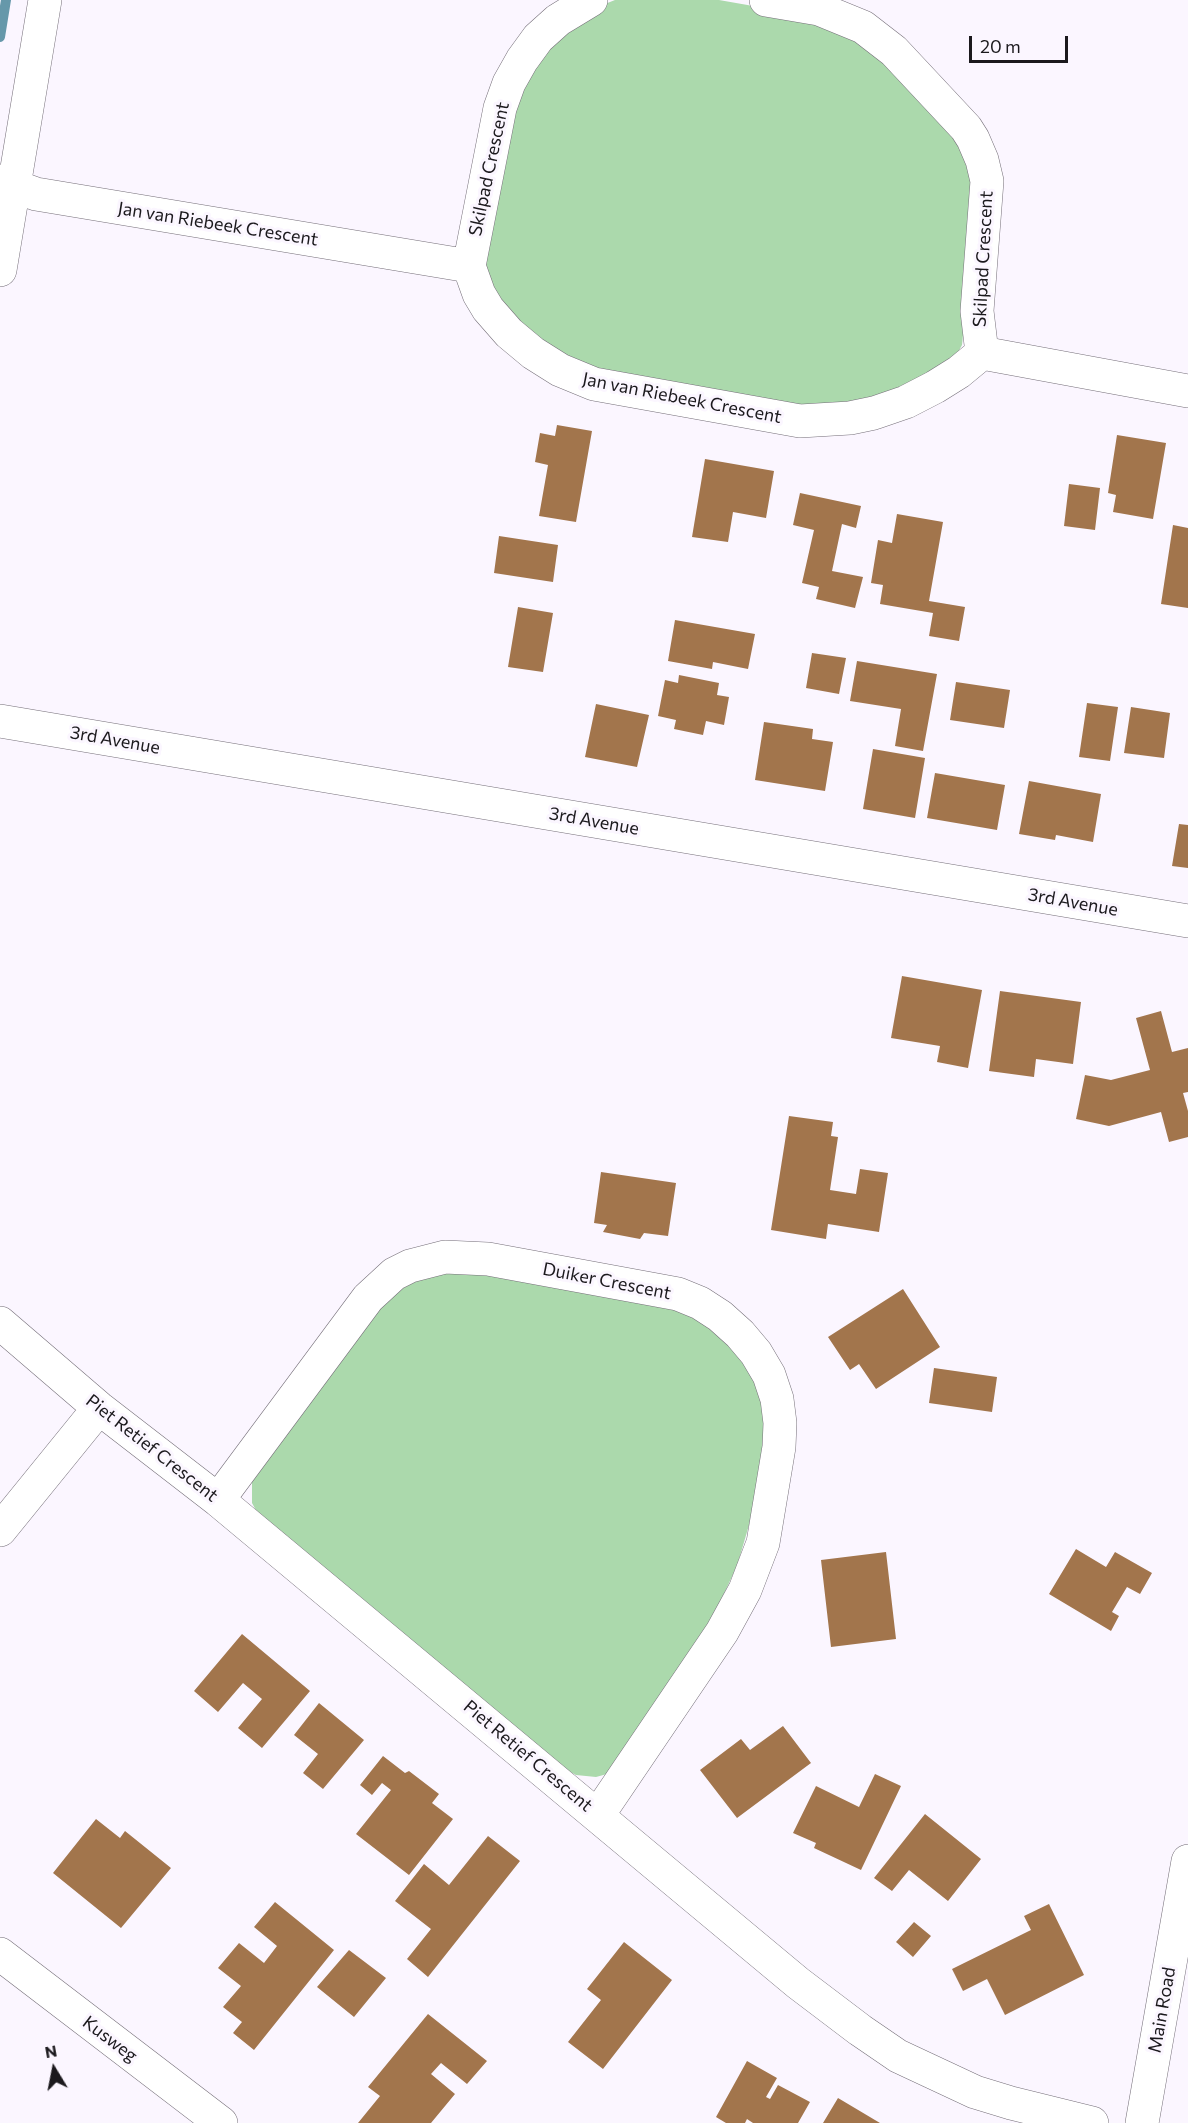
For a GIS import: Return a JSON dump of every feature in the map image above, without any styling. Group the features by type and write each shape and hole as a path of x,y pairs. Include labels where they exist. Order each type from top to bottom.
{"street":[{"path":"0,270 7,184 45,0"},
{"name":"Skilpad Crescent","path":"469,266 500,108 509,83 538,38 558,20 591,0"},
{"name":"Skilpad Crescent","path":"766,0 819,9 863,27 894,51 962,123 974,140 987,181 977,311 981,353"},
{"name":"Jan van Riebeek Crescent","path":"7,184 36,194 469,266 479,294 488,309 509,333 533,353 560,370 594,384 800,421 850,418 906,402 943,382 981,353"},
{"path":"981,353 1188,391"},
{"name":"3rd Avenue","path":"0,721 1188,921"},
{"name":"Duiker Crescent","path":"218,1500 368,1298 394,1274 410,1266 445,1257 488,1259 678,1294 700,1303 720,1316 756,1353 769,1375 777,1399 780,1423 779,1447 763,1543 745,1590 722,1632 598,1815"},
{"name":"Piet Retief Crescent","path":"0,1323 99,1408 218,1500 798,1983 860,2030 898,2056 975,2092 1092,2123"},
{"path":"0,1530 99,1408"},
{"name":"Main Road","path":"1142,2123 1188,1861"},
{"name":"Kusweg","path":"0,1954 221,2123"}],"green space":[{"path":"615,0 719,0 810,16 853,33 961,135 977,197 962,345 956,356 886,397 822,409 595,372 545,349 495,293 484,262 507,117 533,60 600,6"},
{"path":"460,1269 671,1305 713,1327 746,1365 762,1396 766,1429 754,1508 737,1566 711,1621 607,1774 596,1777 576,1775 567,1770 258,1514 252,1503 252,1481 377,1308 413,1279"}],"building":[{"path":"557,425 592,431 576,522 539,516 548,465 535,462 540,433 555,436"},
{"path":"1117,435 1166,443 1153,519 1113,512 1116,495 1108,493"},
{"path":"705,459 774,471 766,518 733,512 728,542 692,537"},
{"path":"1069,484 1100,488 1095,530 1064,526"},
{"path":"800,493 861,506 856,528 842,524 832,571 863,577 855,608 816,599 819,587 802,583 814,530 793,525"},
{"path":"897,514 943,522 929,601 965,607 959,641 929,636 933,613 880,604 883,585 871,583 878,540 892,543"},
{"path":"1173,525 1188,528 1188,608 1161,604"},
{"path":"499,536 558,545 553,582 494,573"},
{"path":"518,607 553,613 543,672 508,667"},
{"path":"675,620 755,634 748,669 713,662 712,669 668,661"},
{"path":"812,653 846,658 839,694 806,688"},
{"path":"857,661 937,674 923,751 895,746 901,709 850,701"},
{"path":"679,675 719,683 717,695 729,697 724,725 706,721 703,735 674,729 676,720 658,716 665,680 678,683"},
{"path":"956,682 1010,690 1004,728 950,720"},
{"path":"1087,703 1118,707 1110,761 1079,757"},
{"path":"596,704 649,715 637,767 585,757"},
{"path":"1131,707 1170,713 1164,758 1124,753"},
{"path":"764,722 813,729 812,739 833,742 825,791 755,780"},
{"path":"873,749 925,758 915,818 863,809"},
{"path":"935,773 1005,785 997,830 927,818"},
{"path":"1029,781 1101,794 1093,842 1056,835 1055,840 1019,834"},
{"path":"1179,824 1188,825 1188,868 1172,866"},
{"path":"902,976 982,990 968,1068 937,1062 940,1046 891,1038"},
{"path":"1000,991 1081,1002 1073,1064 1036,1059 1034,1077 989,1071"},
{"path":"1161,1011 1172,1052 1188,1048 1188,1092 1183,1093 1188,1111 1188,1137 1169,1142 1161,1112 1109,1126 1076,1119 1085,1075 1111,1080 1150,1070 1136,1018"},
{"path":"789,1116 833,1122 831,1136 838,1137 830,1190 856,1194 860,1169 888,1173 879,1232 828,1224 826,1239 771,1230"},
{"path":"601,1172 676,1183 668,1236 644,1233 640,1239 603,1232 607,1225 594,1223"},
{"path":"903,1289 940,1347 876,1389 859,1364 850,1370 828,1337"},
{"path":"934,1368 997,1377 992,1412 929,1403"},
{"path":"1076,1549 1106,1567 1115,1552 1152,1573 1140,1594 1127,1587 1112,1612 1119,1616 1111,1631 1049,1594"},
{"path":"886,1552 896,1639 831,1647 821,1560"},
{"path":"242,1634 310,1691 262,1748 238,1728 262,1699 243,1683 218,1712 194,1691"},
{"path":"319,1703 364,1740 323,1789 303,1773 318,1754 294,1735"},
{"path":"783,1726 811,1763 737,1818 700,1770 741,1739 750,1750"},
{"path":"383,1756 405,1773 409,1771 439,1794 432,1803 453,1819 409,1875 356,1834 391,1790 382,1783 372,1795 360,1785"},
{"path":"875,1774 901,1786 861,1870 814,1848 816,1843 793,1833 816,1786 859,1807"},
{"path":"925,1814 981,1859 948,1901 909,1870 892,1891 874,1878"},
{"path":"96,1819 120,1838 125,1831 171,1868 121,1928 53,1873"},
{"path":"488,1836 520,1861 428,1977 407,1959 431,1929 395,1901 424,1864 449,1885"},
{"path":"275,1902 334,1950 254,2050 233,2033 242,2022 223,2007 241,1986 218,1968 239,1943 264,1963 277,1946 254,1927"},
{"path":"1049,1904 1084,1975 1005,2015 987,1979 963,1991 952,1969 1031,1930 1024,1916"},
{"path":"914,1922 931,1936 913,1957 896,1942"},
{"path":"624,1942 672,1980 603,2069 568,2042 601,2000 587,1989"},
{"path":"349,1950 386,1978 354,2017 317,1987"},
{"path":"428,2014 487,2061 467,2084 441,2063 431,2074 455,2094 431,2123 358,2123 380,2096 368,2087"},
{"path":"747,2061 777,2078 766,2097 770,2099 778,2085 810,2102 798,2123 753,2123 747,2119 745,2123 726,2123 716,2117"},
{"path":"838,2098 880,2123 823,2123"}],"waterway":[{"path":"0,37 6,0"}]}
